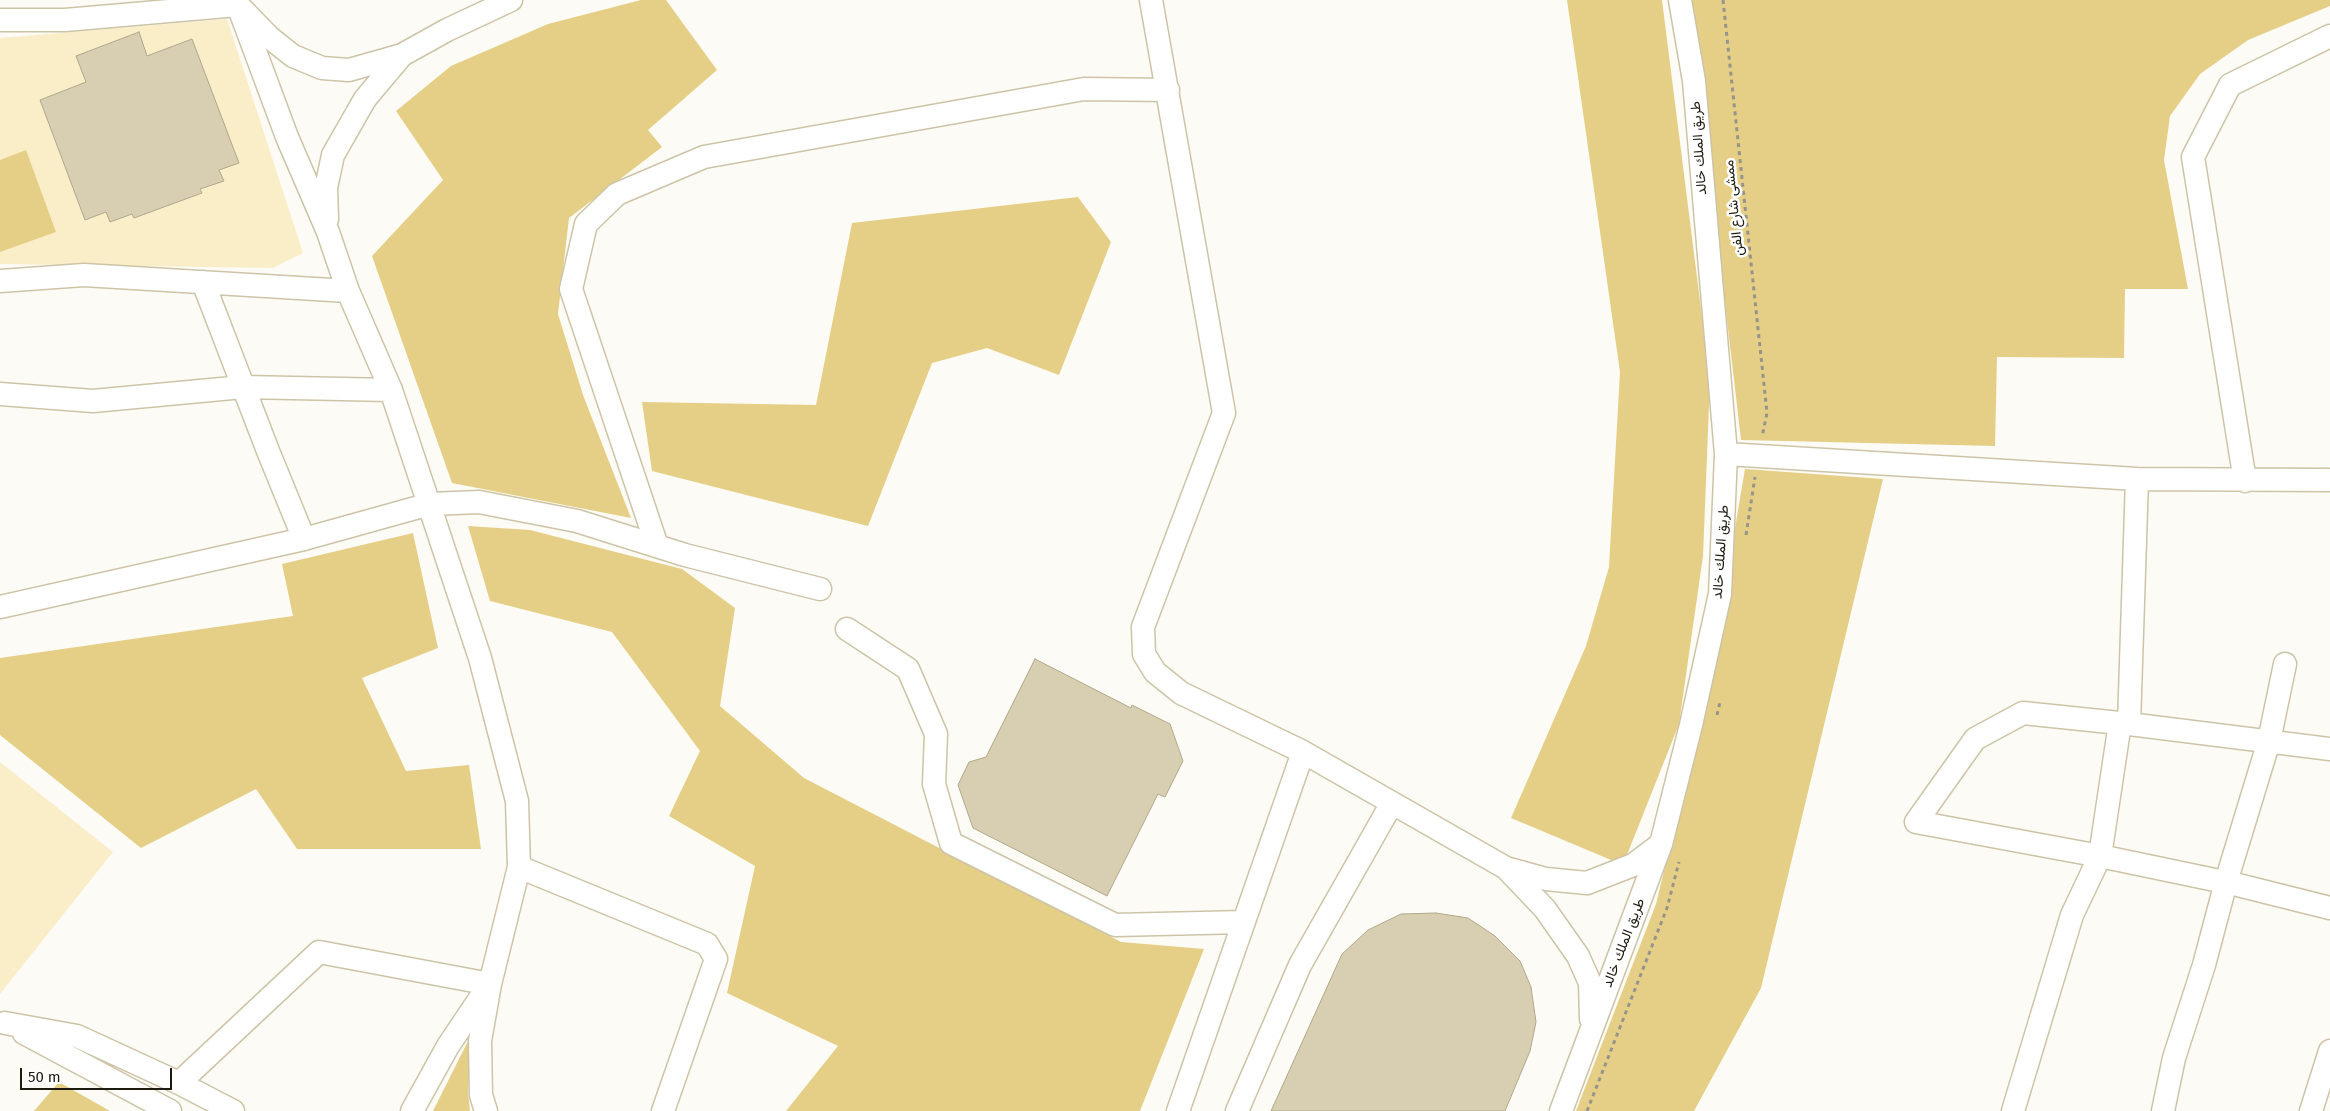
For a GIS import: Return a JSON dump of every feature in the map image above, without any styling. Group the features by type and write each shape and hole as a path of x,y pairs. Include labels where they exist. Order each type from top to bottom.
{"street":[{"path":"237,3 269,37 293,56 322,68 349,70 402,55 447,30 510,0"},
{"path":"1151,0 1224,413 1143,627 1144,654 1155,672 1181,693 1302,752 1506,868 1546,879 1587,883 1634,865 1661,844"},
{"name":"طريق الملك خالد","path":"1561,1111 1661,844 1691,725 1720,594 1726,454 1694,81 1680,0"},
{"path":"0,20 64,20 237,3"},
{"path":"237,3 287,137 328,232 348,291 391,390 480,658 517,801 519,867 490,984 480,1041 481,1095 486,1111"},
{"path":"2244,481 2193,157 2230,85 2330,36"},
{"path":"328,232 326,188 333,155 365,99 402,55"},
{"path":"657,546 571,289 586,224 618,194 704,157 1084,89 1168,90"},
{"path":"0,281 84,275 348,291"},
{"path":"203,282 304,539"},
{"path":"0,394 93,402 243,387 391,390"},
{"path":"1726,454 2137,479 2330,480"},
{"path":"2013,1111 2072,915 2100,856 2124,723 2137,479"},
{"path":"0,607 304,539 430,504 479,502 577,521 657,546 820,589"},
{"path":"847,629 908,669 936,734 934,784 951,843 1115,925 1244,922"},
{"path":"2163,1111 2174,1058 2204,965 2226,882 2270,742 2286,664"},
{"path":"2330,749 2124,723 2024,713 1975,739 1916,822 2100,856 2226,882 2330,908"},
{"path":"1178,1111 1302,752"},
{"path":"1237,1111 1300,965 1392,803"},
{"path":"519,867 707,944 716,959 663,1111"},
{"path":"1506,868 1545,909 1578,956 1590,983 1592,1015 1575,1072"},
{"path":"179,1083 319,952 490,984"},
{"path":"412,1111 448,1046 490,984"},
{"path":"3,1026 77,1036 179,1083 233,1111"},
{"path":"3,1026 170,1111"},
{"path":"2311,1111 2330,1051"}],"path":[{"name":"ممشى شارع الفن","path":"1723,0 1767,413"}],"shaded area":[{"path":"641,0 666,0 717,70 648,130 662,147 569,218 558,314 583,395 631,518 452,483 372,256 443,180 396,111 451,66 548,24"},
{"path":"1567,0 1662,0 1710,380 1703,556 1679,724 1623,865 1511,818 1586,646 1609,567 1620,372"},
{"path":"1688,0 2330,0 2330,6 2248,40 2200,74 2170,116 2164,160 2188,289 2125,289 2124,358 1997,357 1995,446 1741,440 1694,37"},
{"path":"227,19 303,253 273,268 0,264 0,38"},
{"path":"26,150 56,232 0,252 0,160"},
{"path":"1078,197 1111,242 1059,375 987,348 932,363 868,526 652,471 642,402 816,405 852,223"},
{"path":"1745,469 1883,479 1761,988 1694,1111 1576,1111 1656,904 1707,694"},
{"path":"468,526 530,530 682,569 735,608 720,706 804,778 1121,942 1204,949 1140,1111 786,1111 838,1046 727,993 755,866 669,816 700,751 612,632 490,601"},
{"path":"413,533 438,648 362,678 406,771 469,765 481,849 297,849 256,789 141,848 0,735 0,658 293,616 282,564"},
{"path":"0,762 113,852 0,994"},
{"path":"471,1035 468,1093 470,1111 433,1111"},
{"path":"59,1082 110,1111 34,1111"}],"building":[{"path":"139,32 147,56 192,39 239,163 219,170 224,181 200,189 202,193 134,218 132,214 110,222 106,212 85,220 40,100 86,82 76,56"},
{"path":"1035,659 1131,708 1132,705 1170,724 1183,761 1165,797 1158,794 1107,896 973,828 958,785 969,762 986,757"},
{"path":"1436,913 1468,918 1495,936 1520,961 1531,987 1536,1022 1530,1051 1505,1111 1271,1111 1342,954 1368,930 1401,914"}]}
